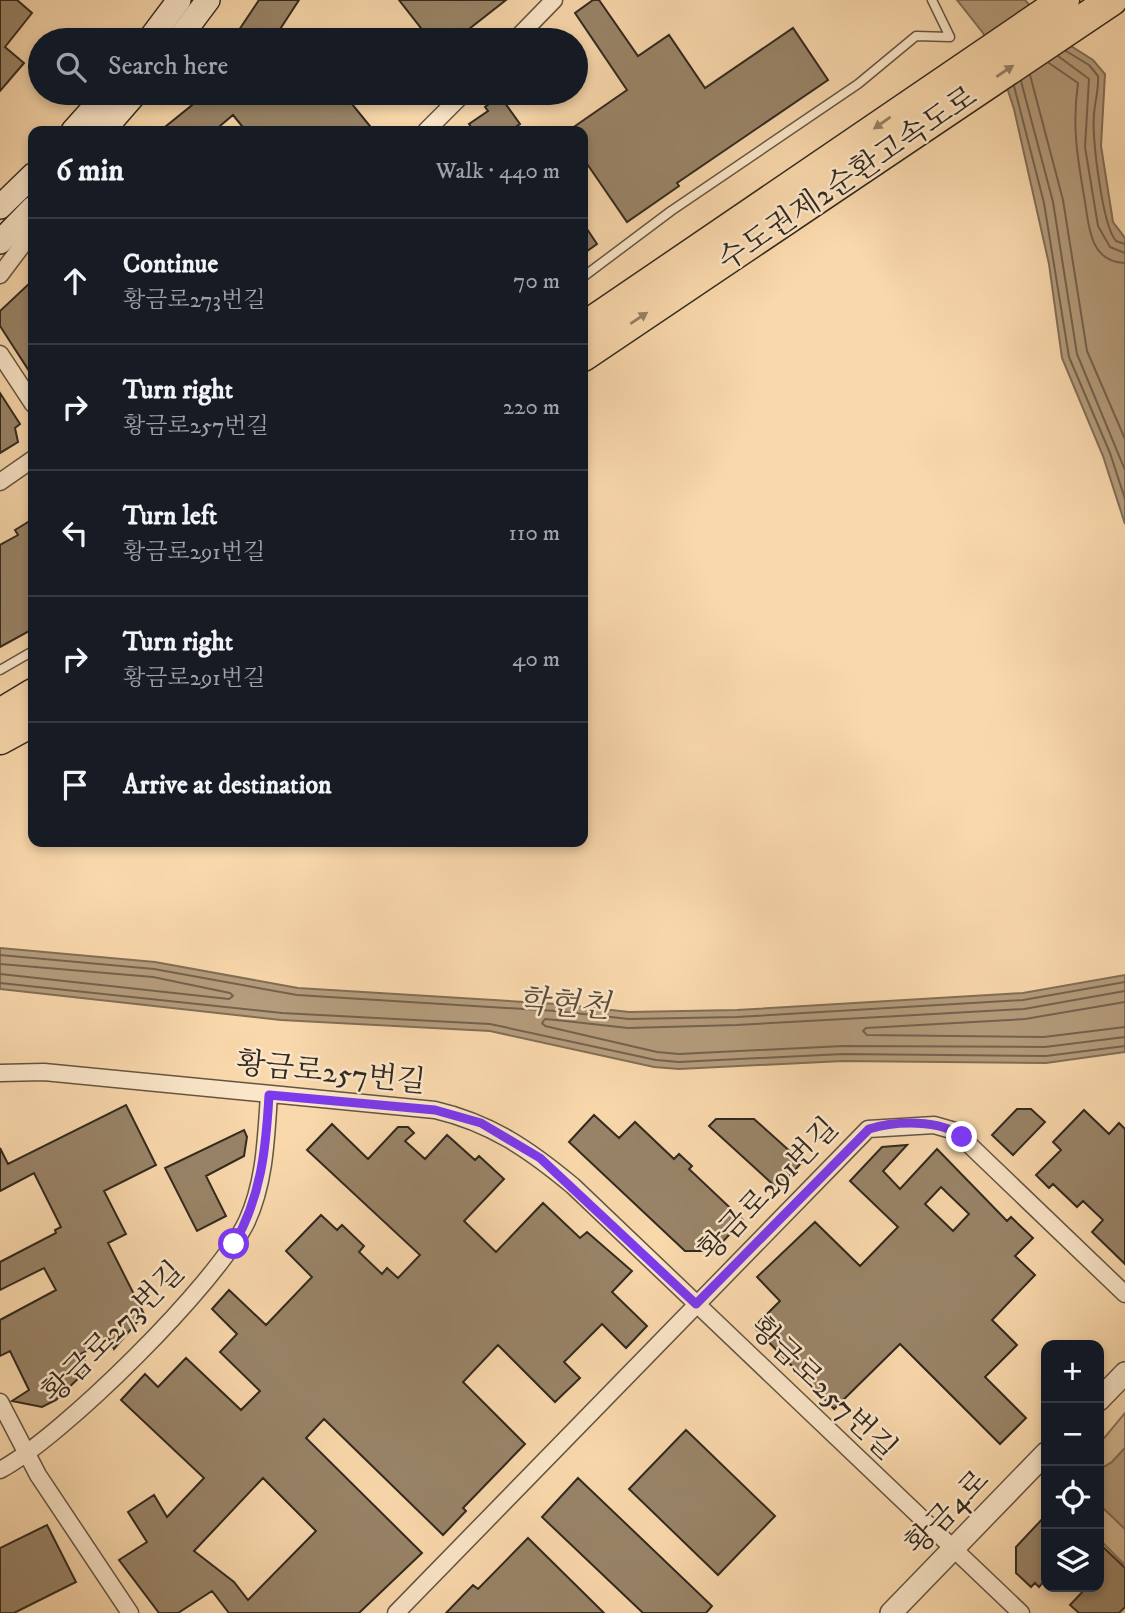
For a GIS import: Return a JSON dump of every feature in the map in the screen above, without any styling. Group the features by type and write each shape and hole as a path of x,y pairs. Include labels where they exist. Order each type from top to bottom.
{"highway":[{"name":"수도권제2순환고속도로","path":"588,352 943,96 1064,0"},
{"name":"수도권제2순환고속도로","path":"588,325 943,96 1112,0"},
{"path":"0,714 28,697"},
{"path":"0,739 28,724"}],"main road":[{"path":"158,28 179,0"},
{"path":"187,28 208,0"},
{"path":"77,126 96,105"},
{"path":"107,126 126,105"},
{"path":"0,207 28,180"},
{"path":"0,242 28,213"}],"street":[{"path":"527,28 554,0"},
{"path":"431,126 452,105"},
{"path":"0,275 28,238"},
{"path":"0,354 28,396"},
{"path":"0,482 28,462"},
{"name":"황금로257번길","path":"0,1073 44,1072 435,1110 461,1116 499,1131 540,1158 573,1186 1021,1613"},
{"name":"황금로273번길","path":"0,1470 25,1453 82,1405 129,1360 200,1288 234,1244 247,1221 261,1180 269,1095"},
{"name":"황금로291번길","path":"396,1613 861,1133 869,1129 934,1125 955,1131 1125,1294"},
{"path":"1104,1395 1125,1374"},
{"path":"0,1402 25,1453 130,1613"},
{"name":"황금4로","path":"891,1613 1041,1458"}],"lane":[{"path":"588,272 671,211 858,84 916,36 950,37 932,0"},
{"path":"0,670 28,654"}],"shaded area":[{"path":"1125,1413 1125,1448 1104,1467 1104,1438"},
{"path":"1104,1509 1125,1529 1125,1565 1104,1544"}],"water":[{"path":"957,0 1025,0 1060,39 1093,60 1105,74 1101,146 1113,222 1125,238 1125,524 1103,456 1062,358 1049,264 1014,109 998,60 983,33"},
{"path":"0,948 155,962 298,988 557,1004 629,1012 737,1010 1023,993 1125,975 1125,1052 1046,1063 843,1061 679,1069 654,1067 490,1031 281,1020 0,989"},
{"path":"1125,1448 1125,1529 1104,1509 1104,1467"}],"building":[{"path":"0,0 17,0 32,13 5,47 24,63 0,91"},
{"path":"259,0 299,0 281,28 240,28"},
{"path":"399,0 506,0 470,28 421,28"},
{"path":"593,0 599,0 638,56 669,35 705,88 793,28 828,80 677,183 679,186 627,222 588,165 588,126 575,126 627,90 588,32 588,28 585,28 575,13"},
{"path":"192,105 353,105 370,126 242,126 233,115 220,126 166,126"},
{"path":"506,105 520,124 470,126 469,124 488,111 485,107"},
{"path":"588,230 597,244 588,250"},
{"path":"28,285 28,369 0,326 0,311"},
{"path":"0,393 20,424 15,428 18,442 0,453"},
{"path":"28,522 28,632 0,647 0,545 18,535 15,530"},
{"path":"126,1105 156,1165 104,1191 126,1234 108,1243 144,1314 114,1349 109,1339 81,1354 89,1368 56,1400 42,1407 12,1401 29,1390 10,1351 0,1356 0,1320 56,1290 44,1268 0,1290 0,1262 56,1233 55,1230 61,1227 34,1173 0,1191 0,1148 8,1164"},
{"path":"1017,1109 1031,1109 1045,1122 1013,1155 992,1135"},
{"path":"1084,1110 1109,1134 1119,1123 1125,1129 1125,1264 1092,1232 1103,1220 1083,1201 1077,1207 1053,1184 1049,1188 1036,1175 1061,1150 1053,1142"},
{"path":"594,1115 619,1138 635,1122 674,1159 679,1154 692,1166 689,1169 743,1220 714,1251 685,1251 569,1142"},
{"path":"716,1119 754,1119 802,1162 778,1189 709,1126"},
{"path":"332,1124 368,1159 398,1127 408,1127 414,1133 405,1141 425,1159 447,1135 475,1160 479,1156 504,1179 464,1221 496,1252 543,1203 580,1238 587,1232 632,1271 612,1292 647,1326 626,1348 602,1324 564,1362 580,1378 555,1402 498,1345 463,1382 525,1444 463,1508 466,1511 443,1535 324,1419 306,1438 422,1553 359,1613 229,1613 212,1591 178,1613 159,1613 119,1560 147,1542 128,1512 154,1495 167,1517 204,1478 121,1400 145,1374 158,1387 186,1358 241,1410 260,1391 220,1352 237,1334 212,1309 229,1290 266,1325 312,1277 286,1251 321,1215 337,1230 342,1225 364,1246 359,1252 382,1274 387,1268 398,1278 420,1255 307,1150","holes":["263,1478 316,1531 248,1600 234,1582 194,1551"]},
{"path":"244,1130 247,1137 244,1156 206,1176 226,1216 197,1231 165,1168"},
{"path":"907,1145 883,1171 900,1189 937,1149 1007,1221 1011,1217 1033,1238 1015,1256 1035,1275 992,1320 1017,1345 985,1377 1026,1418 1000,1444 900,1344 834,1409 754,1327 780,1301 757,1277 815,1222 860,1266 898,1227 850,1181 882,1147","holes":["941,1187 969,1214 953,1231 925,1204"]},
{"path":"686,1430 775,1516 718,1575 629,1489"},
{"path":"578,1478 712,1606 706,1613 643,1613 542,1517"},
{"path":"1041,1520 1039,1587 1035,1583 1031,1587 1016,1573 1016,1547"},
{"path":"47,1525 76,1582 14,1613 0,1613 0,1548"},
{"path":"528,1538 604,1613 446,1613 473,1585 478,1589"},
{"path":"1104,1548 1125,1568 1125,1607 1119,1613 1079,1613 1070,1605 1082,1592 1104,1592"}],"route":[{"path":"234,1244 247,1221 261,1180 269,1095 435,1110 461,1116 499,1131 520,1143 573,1186 696,1304 861,1133 876,1126 934,1125 947,1127 962,1137"}],"water label":[{"name":"학현천","path":"564,1003"}]}
